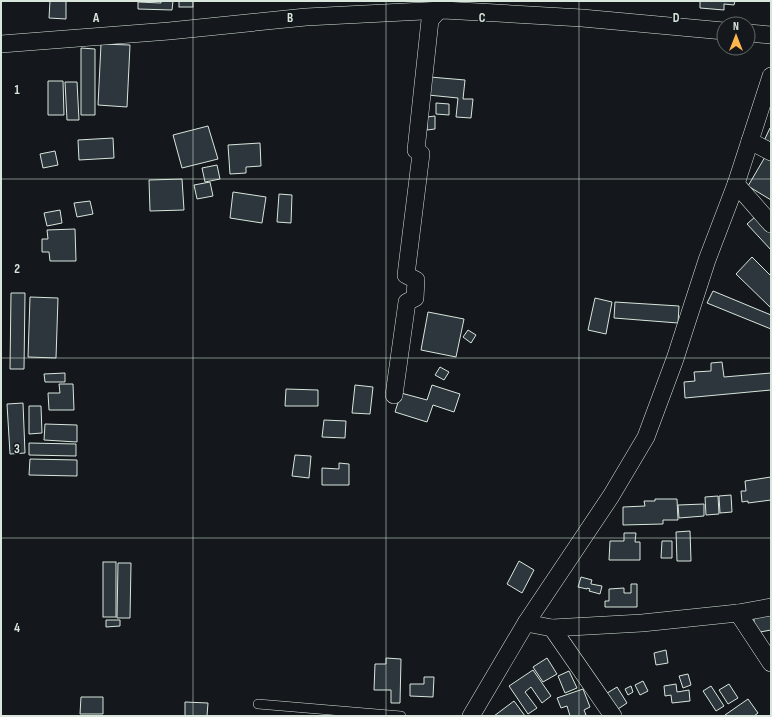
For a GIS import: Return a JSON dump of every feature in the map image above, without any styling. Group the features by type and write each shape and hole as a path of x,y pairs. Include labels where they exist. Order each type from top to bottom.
{"street":[{"path":"394,395 407,302 415,298 416,280 406,275 421,154 416,150 430,20 439,10"},
{"path":"1,44 169,31 306,18 439,10 582,18 716,30"},
{"path":"756,34 771,35"},
{"path":"471,716 526,623 611,496 646,437 675,359 707,260 736,184 771,76"},
{"path":"750,141 771,152"},
{"path":"736,184 771,224"},
{"path":"526,623 552,628 642,623 738,613 771,607"},
{"path":"738,613 771,663"},
{"path":"552,628 612,716"}],"lane":[{"path":"258,704 401,716"}],"building":[{"path":"50,1 66,1 66,19 49,18"},
{"path":"161,1 173,1 172,10 138,9 138,2 161,3"},
{"path":"179,1 193,1 193,7 179,7"},
{"path":"700,1 735,1 734,5 724,4 724,10 700,8"},
{"path":"101,44 130,45 127,107 98,105"},
{"path":"81,48 95,49 95,115 81,115"},
{"path":"430,77 465,80 463,99 473,99 471,118 456,117 458,98 428,95"},
{"path":"48,81 63,81 64,115 48,115"},
{"path":"65,82 77,82 79,120 67,120"},
{"path":"436,103 449,104 449,115 436,114"},
{"path":"435,116 435,129 427,130 427,117"},
{"path":"208,126 218,159 182,168 173,135"},
{"path":"771,128 771,147 763,143"},
{"path":"113,138 114,158 79,160 78,140"},
{"path":"260,143 261,166 246,167 246,173 230,174 228,145"},
{"path":"55,151 58,165 43,168 40,154"},
{"path":"765,157 771,161 771,200 748,186"},
{"path":"217,165 220,179 205,182 202,168"},
{"path":"182,179 184,210 150,211 149,180"},
{"path":"210,182 213,196 197,199 194,185"},
{"path":"233,192 266,197 262,223 230,218"},
{"path":"279,194 292,195 291,223 277,222"},
{"path":"90,201 93,214 77,217 74,203"},
{"path":"60,210 62,223 47,226 44,213"},
{"path":"756,216 771,232 771,250 747,224"},
{"path":"75,229 76,261 50,261 49,252 42,252 42,239 48,239 47,230"},
{"path":"752,257 771,276 771,308 736,274"},
{"path":"713,291 771,315 771,329 707,303"},
{"path":"11,293 25,293 24,369 10,369"},
{"path":"30,297 58,298 56,358 28,357"},
{"path":"595,298 612,302 606,334 588,330"},
{"path":"615,302 679,306 678,323 614,318"},
{"path":"428,312 464,319 456,357 421,350"},
{"path":"468,330 476,335 471,343 463,337"},
{"path":"722,362 724,377 771,373 771,390 685,398 684,382 695,381 694,372 711,371 711,363"},
{"path":"440,367 449,372 444,380 435,375"},
{"path":"65,373 65,382 45,382 44,374"},
{"path":"59,384 73,384 74,410 49,410 48,393 60,393"},
{"path":"355,385 373,387 370,414 352,413"},
{"path":"432,385 460,394 454,412 433,405 427,422 395,412 401,393 427,400"},
{"path":"286,389 318,390 318,406 285,406"},
{"path":"23,403 25,453 10,454 7,404"},
{"path":"29,406 41,406 42,433 29,434"},
{"path":"324,420 346,421 345,438 322,437"},
{"path":"45,424 77,425 77,442 44,440"},
{"path":"29,443 76,444 76,456 29,455"},
{"path":"295,455 311,456 309,478 292,476"},
{"path":"30,459 77,460 77,476 29,475"},
{"path":"339,463 349,464 349,485 322,485 322,468 339,469"},
{"path":"771,477 771,500 748,503 748,501 742,502 741,491 746,491 745,481"},
{"path":"731,495 732,512 720,513 719,496"},
{"path":"718,496 719,514 706,515 705,497"},
{"path":"655,499 677,499 678,520 663,520 663,524 623,525 623,507 645,506 644,501 655,501"},
{"path":"704,504 704,516 679,518 678,505"},
{"path":"690,531 691,561 677,561 676,532"},
{"path":"624,533 636,533 635,542 640,542 640,560 609,560 610,541 624,541"},
{"path":"662,541 672,541 672,558 661,558"},
{"path":"519,561 534,570 522,593 507,584"},
{"path":"103,562 116,562 116,617 103,617"},
{"path":"118,563 131,563 130,618 117,618"},
{"path":"581,577 592,580 591,584 602,586 600,594 589,591 590,589 587,588 578,587"},
{"path":"631,584 637,584 637,607 605,607 605,601 609,601 609,589 624,588 624,593 631,593"},
{"path":"771,614 771,630 760,632 754,623 754,616"},
{"path":"106,620 120,620 120,626 106,627"},
{"path":"666,650 668,663 656,665 654,653"},
{"path":"386,658 401,659 400,703 391,703 391,690 374,690 375,664 386,664"},
{"path":"547,658 557,674 543,682 533,667"},
{"path":"533,670 551,696 542,703 531,687 525,692 537,708 528,714 509,686"},
{"path":"569,671 577,688 565,693 558,676"},
{"path":"688,674 691,685 683,688 679,676"},
{"path":"424,677 434,677 433,697 410,696 410,684 424,684"},
{"path":"643,681 648,691 640,695 635,685"},
{"path":"676,684 677,692 689,690 690,701 672,703 671,695 665,696 664,686"},
{"path":"729,684 738,698 728,704 719,690"},
{"path":"631,686 633,692 628,695 625,689"},
{"path":"711,686 724,706 716,711 703,691"},
{"path":"617,687 627,703 615,711 604,695"},
{"path":"583,689 590,707 584,710 586,715 570,716 567,706 561,708 557,698"},
{"path":"81,697 103,697 103,714 80,714"},
{"path":"748,699 758,713 754,716 725,716 725,715"},
{"path":"514,701 525,716 494,716"},
{"path":"185,702 208,703 207,716 185,716"}]}
